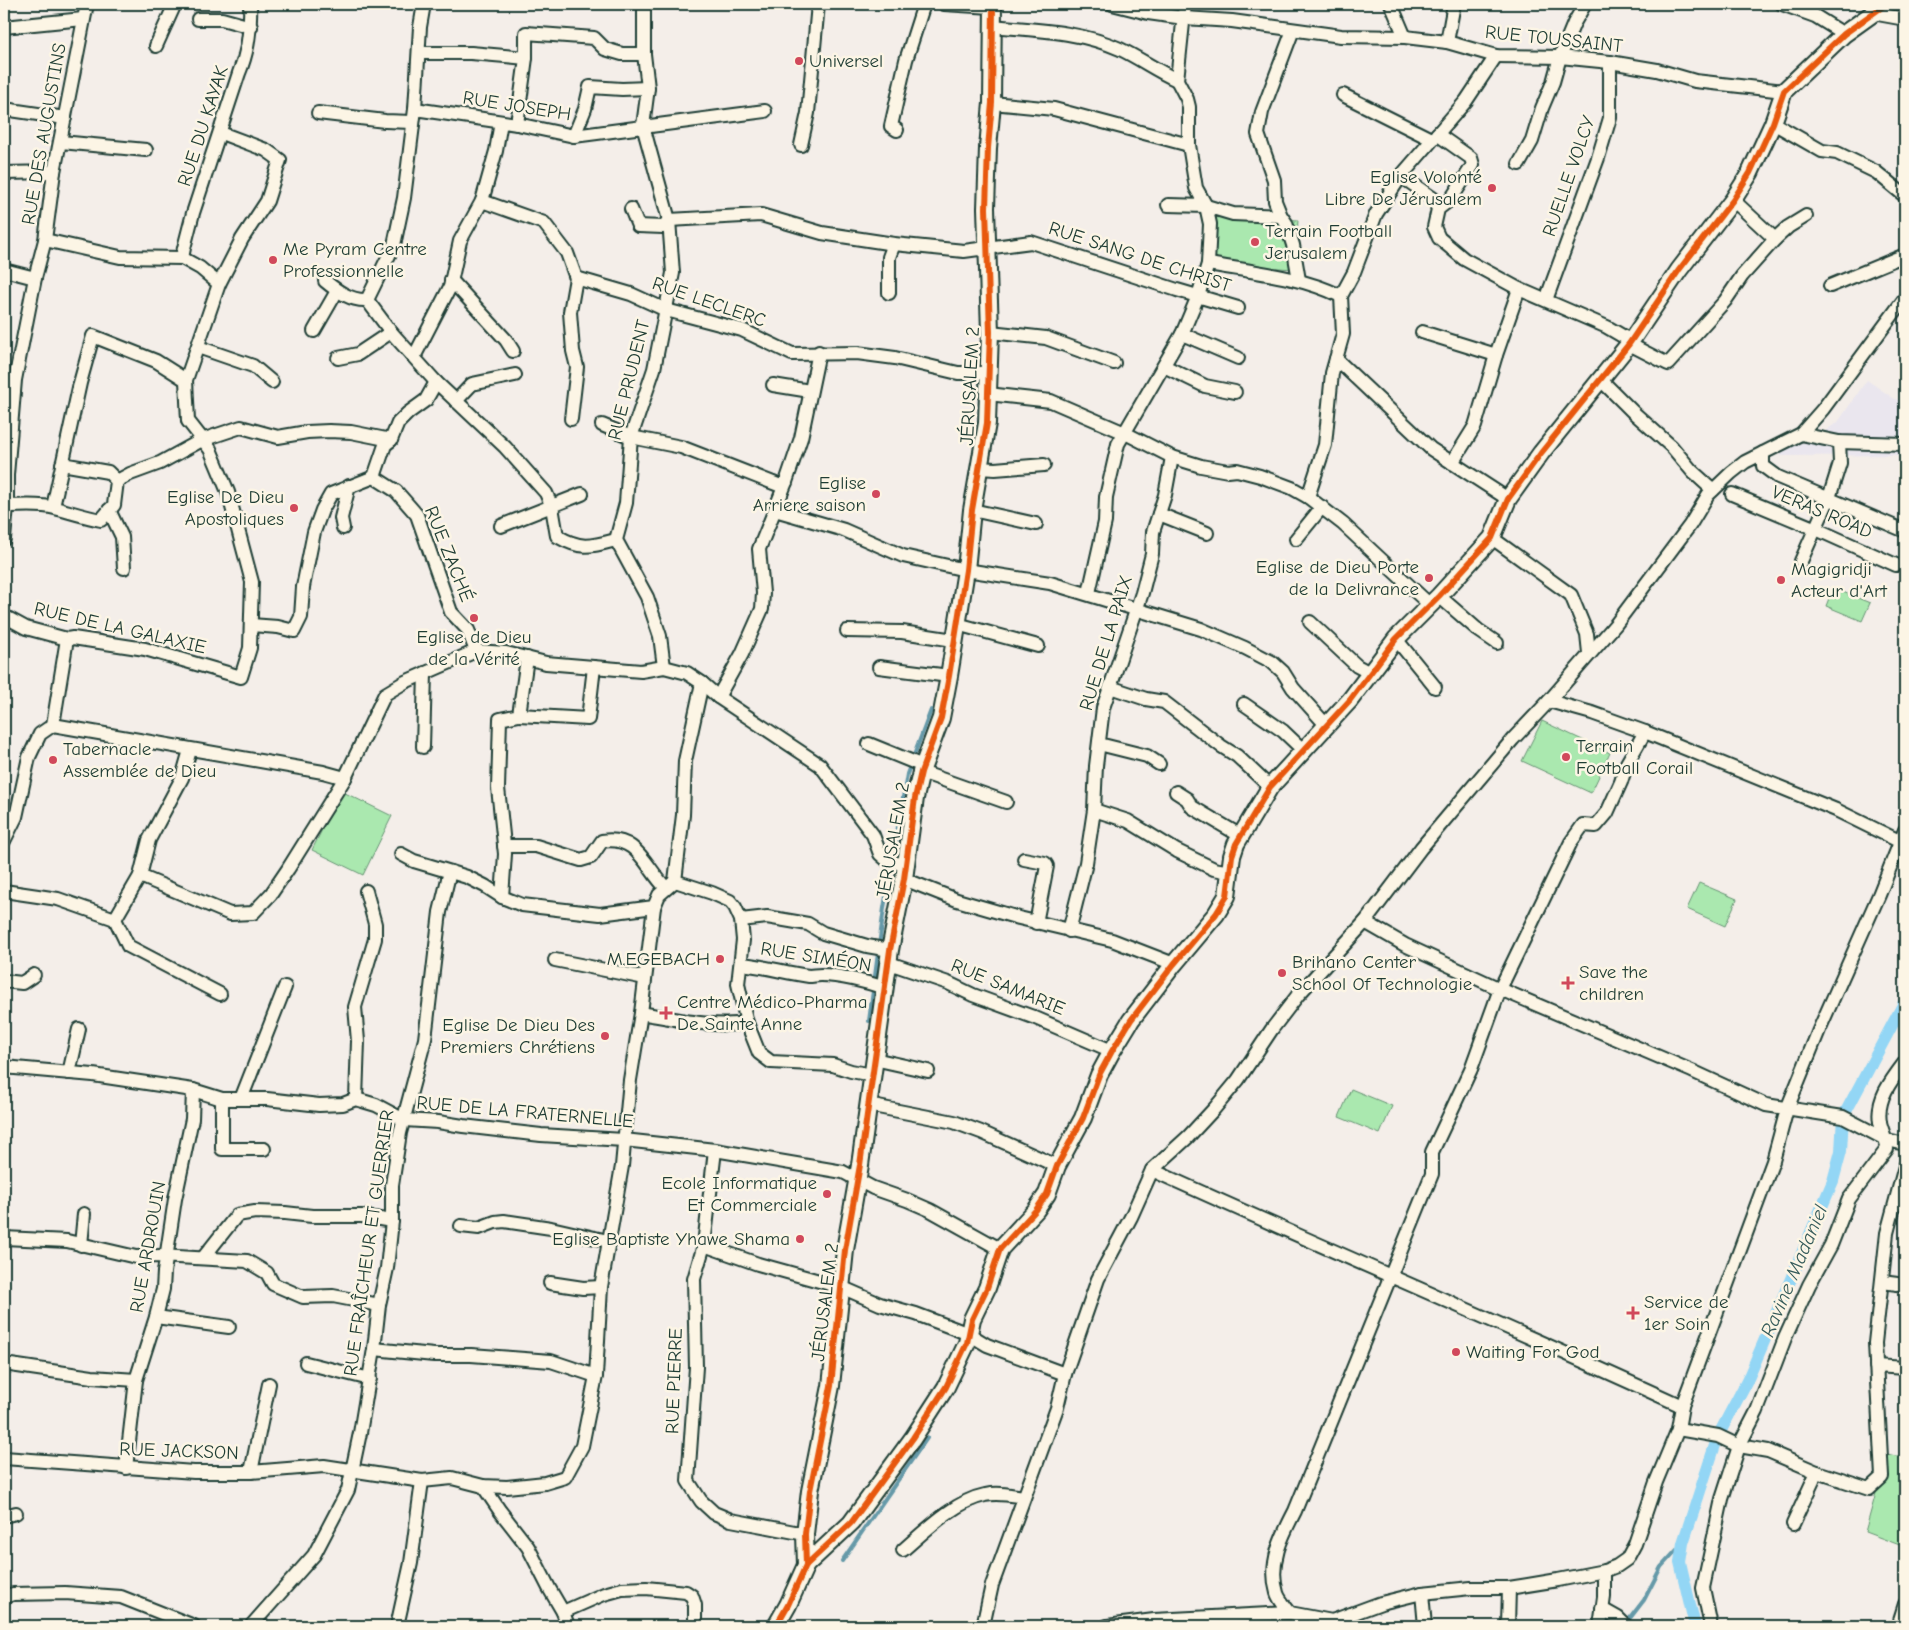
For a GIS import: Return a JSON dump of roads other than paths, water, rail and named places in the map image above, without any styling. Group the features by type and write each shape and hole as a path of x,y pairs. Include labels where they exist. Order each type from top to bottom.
{"street":[{"name":"RUE DES AUGUSTINS","path":"4,538 7,506 10,378 45,240 54,172 87,4"},
{"path":"156,46 175,4"},
{"name":"RUE DU KAYAK","path":"182,258 194,213 239,73 246,57 251,26 250,4"},
{"path":"367,300 394,245 404,198 415,109 418,53 424,4"},
{"path":"643,126 648,88 644,54 644,4"},
{"path":"801,145 808,113 818,4"},
{"path":"897,130 891,126 906,60 924,4"},
{"path":"944,4 993,5"},
{"name":"RUE TOUSSAINT","path":"1112,4 1148,13 1184,18 1232,21 1342,36 1405,37 1448,42 1496,56 1560,57 1610,62 1657,70 1695,81 1784,91"},
{"path":"1089,594 1105,522 1106,497 1118,444 1182,334 1198,296 1208,264 1210,224 1206,206 1196,188 1189,145 1189,107 1177,80 1180,37 1185,4"},
{"path":"1392,4 1405,37"},
{"path":"1448,42 1454,4"},
{"path":"1519,164 1532,141 1560,57 1574,23 1585,4"},
{"path":"1782,4 1815,16 1844,34"},
{"name":"JÉRUSALEM 2","path":"806,1565 805,1534 810,1491 831,1386 845,1250 858,1180 890,957 899,867 922,769 941,718 966,570 972,510 987,423 990,332 986,248 988,148 992,103 993,5"},
{"path":"776,1626 788,1605 806,1565 851,1523 913,1438 946,1387 967,1343 972,1319 987,1288 1000,1248 1036,1210 1047,1194 1057,1166 1082,1118 1099,1075 1131,1020 1216,914 1227,896 1232,856 1241,836 1270,787 1327,726 1396,639 1492,538 1508,498 1541,453 1630,342 1679,270 1734,200 1750,173 1773,123 1784,91 1844,34 1879,8 1905,19"},
{"path":"198,19 222,19 251,26"},
{"path":"4,27 83,20"},
{"path":"992,26 1061,33 1090,39 1119,49 1177,80"},
{"path":"1293,30 1262,112 1258,134 1274,180 1275,201 1286,223 1299,280"},
{"path":"518,124 526,58 526,33 594,38 605,49 622,54 644,54"},
{"path":"418,53 472,53 526,58"},
{"path":"1308,497 1325,445 1332,373 1343,334 1341,296 1354,272 1376,214 1401,176 1466,101 1496,56"},
{"name":"RUELLE VOLCY","path":"1546,300 1610,118 1610,62"},
{"path":"574,136 590,87 622,90 648,88"},
{"path":"1343,95 1434,137 1471,158 1473,165 1451,199 1438,209"},
{"path":"992,103 1054,109 1189,145"},
{"path":"4,109 65,118"},
{"name":"RUE JOSEPH","path":"415,109 518,124 574,136 765,111"},
{"path":"318,113 385,121 412,122"},
{"path":"414,357 450,287 460,241 482,201 496,151 501,122"},
{"path":"1773,123 1822,151 1837,153 1876,172 1905,196"},
{"name":"RUE PRUDENT","path":"616,540 626,503 632,437 654,369 673,273 669,220 643,126"},
{"name":"RUE DE LA GALAXIE","path":"4,616 26,628 67,639 74,638 145,649 241,677 250,648 252,582 228,492 210,449 188,420 186,380 218,284 242,239 267,202 280,160 266,150 221,133"},
{"path":"61,142 146,150"},
{"path":"4,172 54,172"},
{"path":"1401,176 1434,199 1438,209 1434,227 1439,238 1464,260 1519,289 1606,327 1668,364 1725,301 1742,276 1775,239 1788,227 1806,216"},
{"path":"1734,200 1775,239"},
{"path":"482,201 544,223 567,253 576,278 570,312 573,351 577,367 572,419"},
{"path":"1168,205 1206,206 1233,214 1281,216"},
{"name":"RUE SANG DE CHRIST","path":"630,209 638,226 663,227 669,220 761,215 822,233 894,244 964,251 1031,242 1238,308"},
{"path":"45,240 120,257 182,258 200,268 218,284"},
{"path":"889,293 889,256 894,244"},
{"path":"1830,286 1905,255"},
{"path":"1208,264 1299,280 1320,286 1341,296"},
{"path":"4,270 35,278"},
{"name":"RUE LECLERC","path":"576,278 632,294 666,310 742,330 792,354 819,352 857,353 895,358 958,373 988,373"},
{"path":"452,280 506,340 513,352"},
{"path":"325,281 337,291 358,300 367,300"},
{"path":"1452,463 1475,426 1496,355 1519,289"},
{"path":"314,331 337,291"},
{"path":"983,1626 992,1585 1057,1408 1065,1374 1098,1279 1131,1217 1152,1170 1188,1137 1214,1109 1258,1053 1272,1029 1298,995 1365,922 1421,848 1513,739 1616,624 1690,525 1708,495 1731,473 1763,453 1801,434 1823,409 1905,298"},
{"path":"367,300 391,332 436,382 511,453 546,493 552,507 557,536 572,545 592,547 616,540 647,597 660,636 664,667"},
{"path":"338,358 358,354 391,332"},
{"path":"990,332 1046,338 1114,363"},
{"path":"1422,332 1496,355"},
{"path":"1182,334 1238,358"},
{"path":"54,507 80,383 93,336 156,361 186,380"},
{"path":"198,347 253,366 272,382"},
{"path":"718,697 742,654 762,609 759,549 786,482 801,438 819,352"},
{"path":"1336,359 1431,449 1508,498"},
{"path":"1164,366 1205,386 1234,392"},
{"path":"456,401 472,384 515,375"},
{"path":"1600,378 1633,412 1672,447 1692,471 1713,490"},
{"path":"251,625 278,627 294,631 301,617 303,587 314,532 322,510 331,494 374,477 385,445 391,440 398,424 408,413 426,400 436,382"},
{"path":"773,385 810,391"},
{"path":"988,394 1051,402 1125,433 1172,457 1201,466 1237,470 1260,476 1308,497 1434,601 1497,643"},
{"path":"602,425 632,437 681,447 781,486 786,482"},
{"path":"117,481 160,463 202,440 241,427 278,437 329,431 351,432 391,440"},
{"path":"1801,434 1840,442 1905,444"},
{"path":"1801,561 1829,498 1840,463 1840,442"},
{"name":"VERAS ROAD","path":"1763,453 1763,466 1778,477 1905,531"},
{"name":"RUE DE LA PAIX","path":"1069,931 1086,863 1094,810 1104,708 1152,554 1153,532 1165,495 1172,457"},
{"path":"62,464 108,472 117,481"},
{"path":"979,468 1044,465"},
{"name":"RUE ZACHÉ","path":"374,477 396,490 417,515 450,612 468,630 476,651"},
{"path":"7,506 32,505 54,507 75,515 101,520 114,505 117,481"},
{"path":"343,528 341,518 349,486"},
{"path":"501,526 582,494"},
{"name":"VERAS ROAD","path":"1732,494 1896,565"},
{"path":"1296,539 1322,507"},
{"path":"109,510 122,537 124,568"},
{"path":"775,510 844,530 903,556 966,570 1050,583 1201,629 1272,662 1283,672 1293,688 1327,726"},
{"path":"972,510 1036,524"},
{"path":"1159,514 1207,533"},
{"path":"1492,538 1571,596 1587,634 1589,653"},
{"path":"1310,622 1357,666 1370,673"},
{"path":"847,631 955,632 1038,646"},
{"path":"53,725 67,639"},
{"path":"1396,639 1435,687"},
{"path":"140,876 230,914 252,913 271,894 345,778 385,694 404,682 476,651 506,653 546,662 641,671 664,667 687,673 702,682 718,697 820,765 873,835 880,854 899,867 957,900 1036,923 1112,940 1174,964"},
{"path":"519,715 527,658"},
{"path":"502,897 505,854 498,788 500,719 519,715 588,719 594,667"},
{"path":"879,667 949,676"},
{"path":"423,747 425,673"},
{"path":"401,854 414,861 452,872 485,886 502,897 522,904 600,914 654,907 659,895 671,885 682,816 685,761 702,682"},
{"path":"1110,687 1146,699 1164,702 1220,746 1237,756 1270,787"},
{"path":"1108,1626 1154,1620 1290,1613 1332,1623 1380,1603 1422,1592 1471,1588 1509,1588 1604,1571 1617,1566 1627,1559 1635,1544 1656,1482 1678,1429 1682,1406 1773,1161 1787,1110 1819,1030 1903,836 1645,732 1592,713 1549,701"},
{"path":"1244,704 1283,731 1304,751"},
{"path":"4,841 16,817 29,757 40,734 53,725 288,766 345,778"},
{"path":"1290,1613 1277,1594 1273,1567 1280,1540 1295,1510 1340,1397 1392,1277 1432,1174 1432,1152 1471,1070 1500,989 1571,842 1583,825 1596,826 1606,813 1621,782 1627,762 1645,732"},
{"path":"870,744 922,769 1006,802"},
{"path":"1099,744 1147,756 1159,764"},
{"path":"115,919 140,876 149,840 182,778 190,750"},
{"path":"1176,792 1187,799 1192,808 1241,836"},
{"path":"1094,810 1128,821 1177,851 1214,869 1230,872"},
{"path":"504,846 536,846 581,860 591,858 602,841 614,839 633,846 671,885 712,893 730,901 741,920 741,964 738,984 744,1001 747,1023 759,1053 772,1062 833,1065 851,1071 873,1067 928,1071"},
{"path":"1024,859 1045,863 1047,866 1036,923"},
{"name":"RUE FRAÎCHEUR ET GUERRIER","path":"251,1626 314,1556 348,1490 370,1379 379,1305 387,1268 392,1221 392,1185 404,1120 425,1039 440,912 448,879 452,872"},
{"path":"4,890 58,899 115,919 128,946 220,994"},
{"path":"4,1067 69,1073 193,1090 222,1099 267,1099 318,1105 343,1104 356,1099 358,1041 355,1007 375,939 375,924 366,891"},
{"name":"RUE JACKSON","path":"4,1458 185,1472 251,1472 324,1466 352,1472 422,1481 452,1478 483,1486 507,1487 545,1484 565,1477 582,1446 596,1376 601,1287 622,1166 630,1080 641,1013 654,907"},
{"name":"RUE SAMARIE","path":"741,920 767,917 808,924 823,933 867,946 973,995 1033,1017 1112,1051"},
{"path":"1365,922 1405,945 1500,989 1692,1071 1766,1105 1787,1110 1843,1117 1886,1140 1905,1144"},
{"path":"555,960 645,978"},
{"name":"RUE SIMÉON","path":"741,964 763,966 812,976 821,975 843,978 885,988"},
{"path":"4,981 22,983 34,975"},
{"path":"241,1099 285,988"},
{"path":"641,1013 686,1021 732,1025 747,1023"},
{"path":"69,1073 79,1030"},
{"path":"1711,1626 1703,1588 1722,1499 1739,1446 1757,1411 1785,1338 1809,1285 1831,1245 1849,1198 1887,1149 1880,1121 1881,1102 1892,1079 1905,1062"},
{"name":"RUE ARDROUIN","path":"126,1468 136,1380 163,1289 175,1200 192,1119 193,1090"},
{"path":"222,1099 222,1149 264,1149"},
{"name":"RUE DE LA FRATERNELLE","path":"356,1099 376,1105 404,1120 438,1122 541,1135 624,1140 715,1150 842,1172 873,1188 930,1210 1000,1248"},
{"path":"868,1105 954,1122 1057,1166"},
{"name":"RUE PIERRE","path":"715,1150 704,1245 694,1279 696,1367 688,1481 701,1501 714,1513 731,1520 805,1534"},
{"path":"1678,1429 1718,1436 1739,1446 1768,1451 1817,1472 1869,1488 1882,1477 1875,1343 1887,1233 1905,1166"},
{"path":"1152,1170 1682,1406"},
{"path":"203,1258 237,1215 255,1212 312,1216 362,1216 392,1221"},
{"path":"81,1245 84,1214"},
{"path":"461,1226 478,1228 504,1221 551,1228 608,1241"},
{"path":"4,1238 68,1242 136,1257 167,1256 247,1261 267,1273 274,1284 303,1297 333,1296 379,1305"},
{"path":"704,1245 758,1264 841,1287 880,1304 916,1314 969,1334 987,1345 1065,1374"},
{"path":"1882,1282 1905,1285"},
{"path":"550,1283 583,1288 601,1287"},
{"path":"156,1317 229,1327"},
{"path":"374,1348 434,1355 471,1355 552,1361 596,1376"},
{"path":"306,1363 370,1379"},
{"path":"4,1364 92,1377 136,1380"},
{"path":"1876,1366 1905,1368"},
{"path":"251,1472 269,1384"},
{"path":"1792,1524 1817,1472"},
{"path":"401,1625 412,1563 422,1481"},
{"path":"483,1486 528,1547 563,1612 568,1626"},
{"path":"902,1550 950,1510 984,1495 1000,1494 1024,1497"},
{"path":"1600,1626 1604,1597 1604,1571"},
{"path":"563,1612 604,1594 622,1589 646,1588 678,1591 686,1592 692,1596 695,1605 696,1626"},
{"path":"1508,1626 1509,1588"},
{"path":"1422,1592 1425,1626"},
{"path":"4,1597 12,1594 121,1597 194,1626"},
{"path":"1898,1626 1905,1604"},
{"path":"1602,1609 1618,1618 1626,1626"}],"waterway":[{"path":"869,1021 884,908 907,774 931,710"},
{"name":"Ravine Madaniel","path":"1695,1626 1680,1562 1683,1543 1718,1436 1747,1381 1833,1181 1841,1151 1843,1117 1905,1001"},
{"path":"842,1561 927,1438"},
{"name":"Ravine Madaniel","path":"1627,1622 1644,1600 1661,1567 1683,1543"}],"place":[{"name":"Universel","path":"799,61"},
{"name":"Eglise Volonté Libre De Jérusalem","path":"1492,188"},
{"name":"Terrain Football Jerusalem","path":"1255,242"},
{"name":"Me Pyram Centre Professionnelle","path":"273,260"},
{"name":"Eglise Arriere saison","path":"876,494"},
{"name":"Eglise De Dieu Apostoliques","path":"294,508"},
{"name":"Eglise de Dieu Porte de la Delivrance","path":"1429,578"},
{"name":"Magigridji Acteur d'Art","path":"1781,580"},
{"name":"Eglise de Dieu de la Vérité","path":"474,618"},
{"name":"Terrain Football Corail","path":"1566,757"},
{"name":"Tabernacle Assemblée de Dieu","path":"53,760"},
{"name":"M.EGEBACH","path":"720,959"},
{"name":"Brihano Center School Of Technologie","path":"1282,973"},
{"name":"Save the children","path":"1568,983"},
{"name":"Centre Médico-Pharma De Sainte Anne","path":"666,1013"},
{"name":"Eglise De Dieu Des Premiers Chrétiens","path":"605,1036"},
{"name":"Ecole Informatique Et Commerciale","path":"827,1194"},
{"name":"Eglise Baptiste Yhawe Shama","path":"800,1239"},
{"name":"Service de 1er Soin","path":"1633,1313"},
{"name":"Waiting For God","path":"1456,1352"}]}
